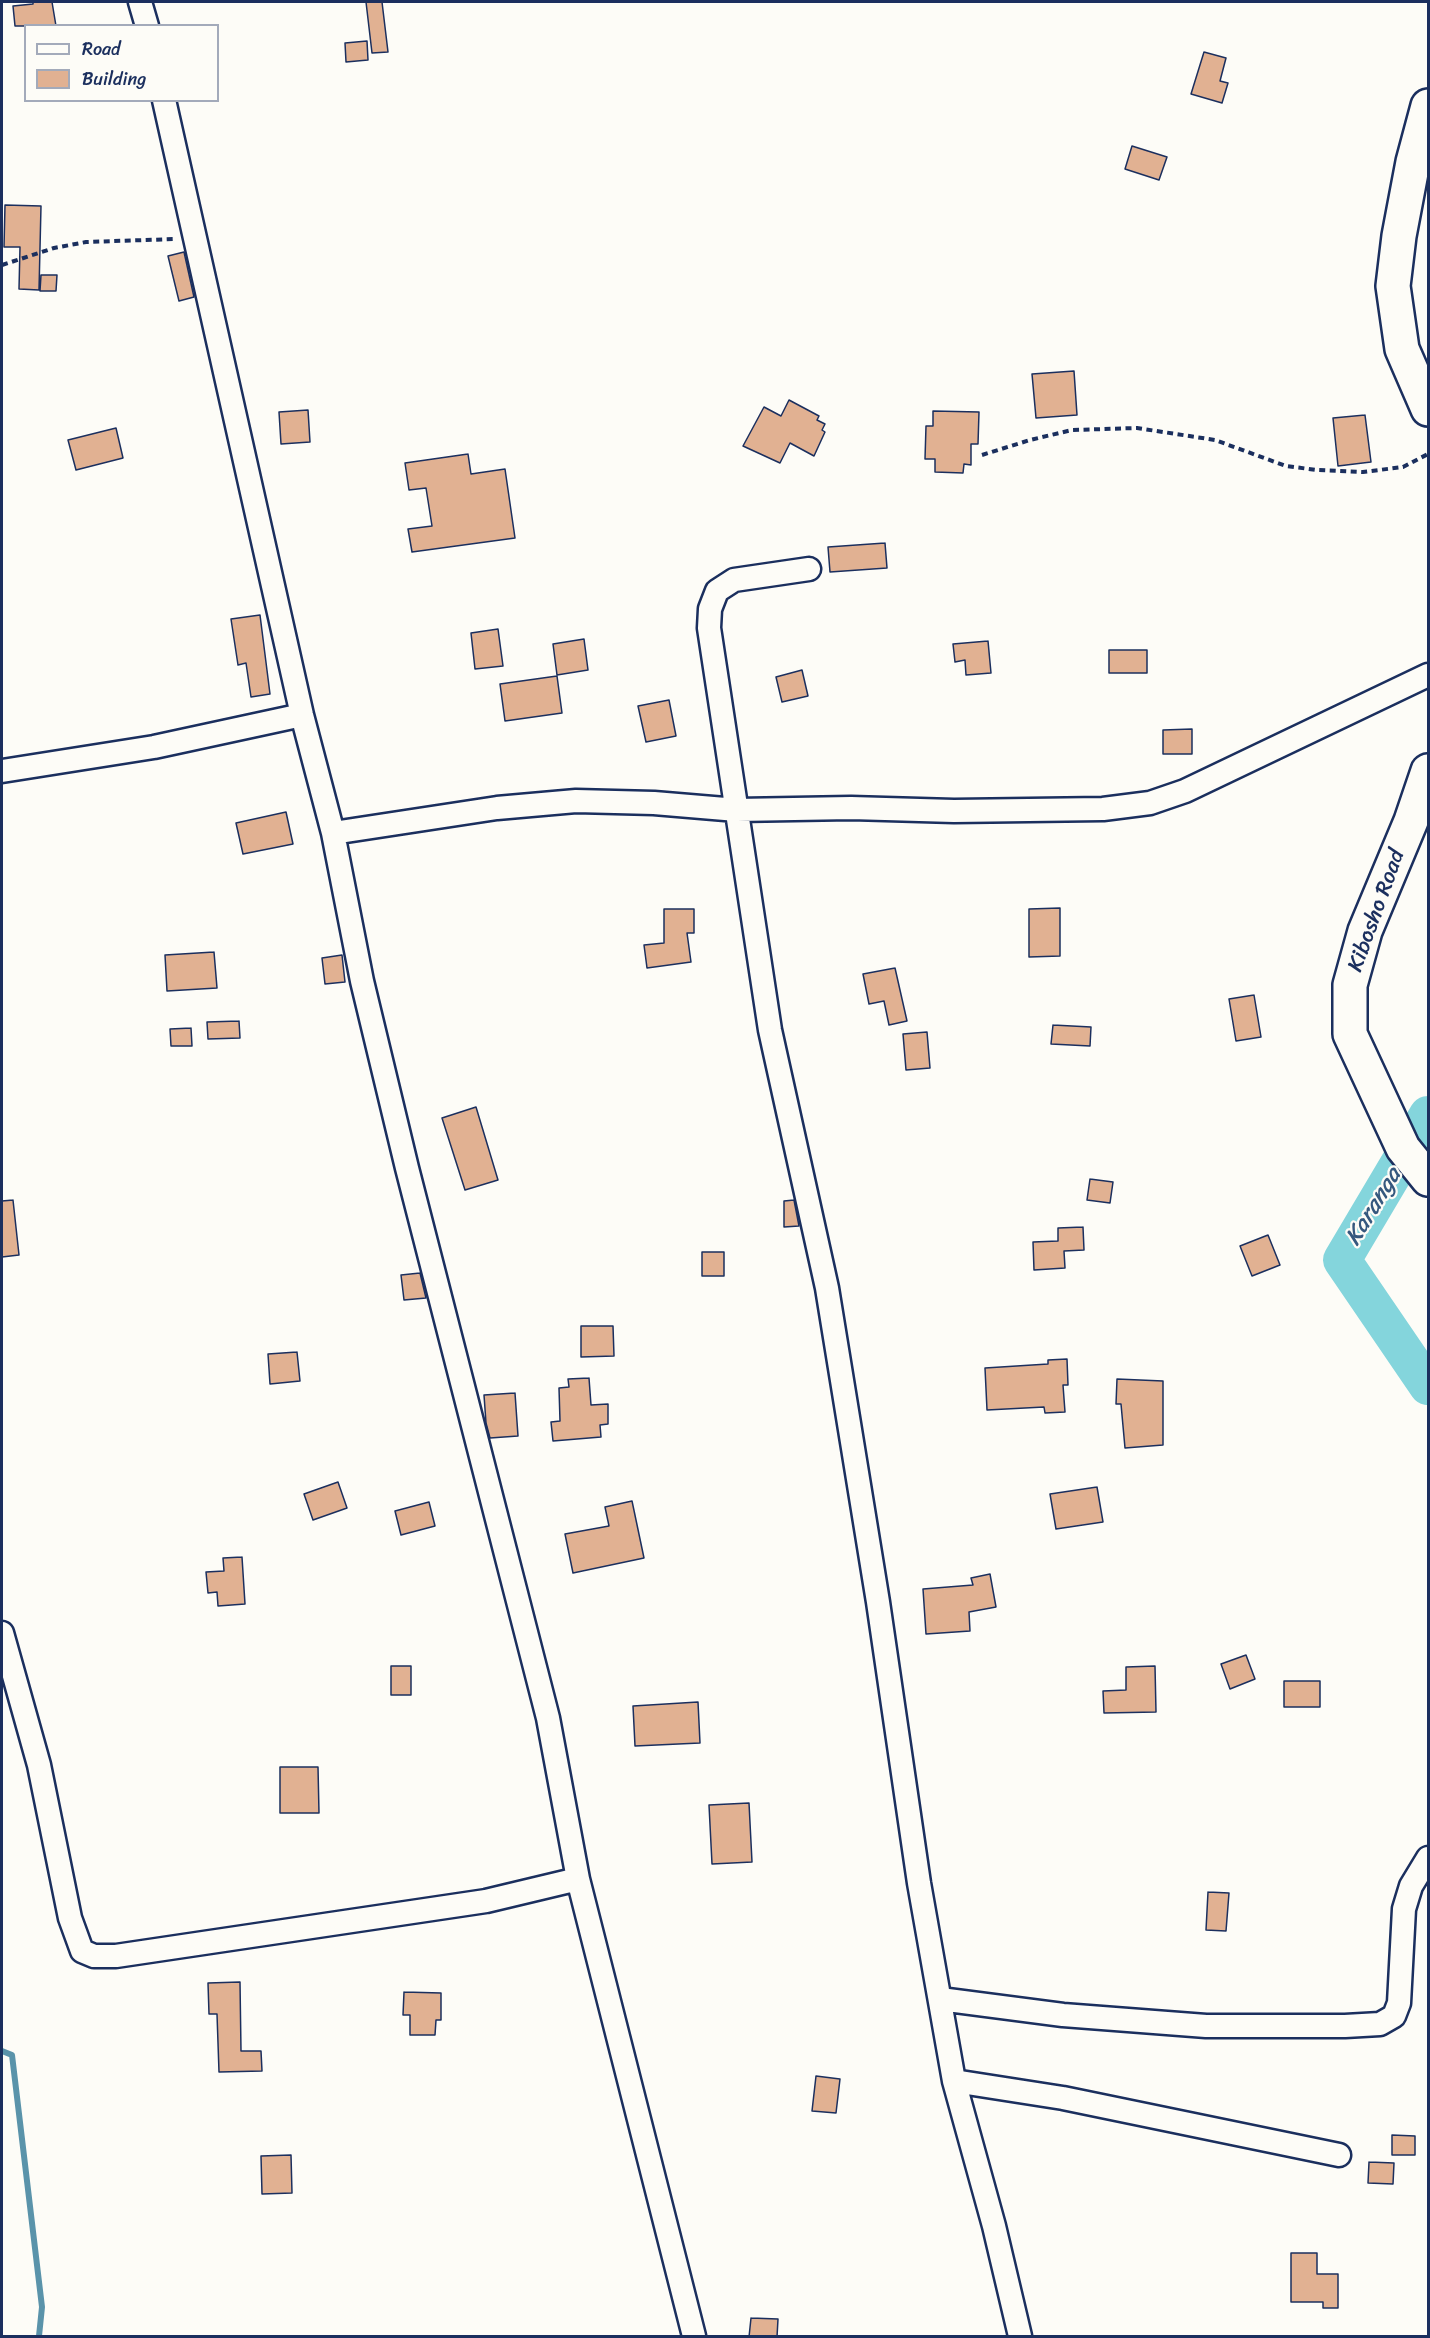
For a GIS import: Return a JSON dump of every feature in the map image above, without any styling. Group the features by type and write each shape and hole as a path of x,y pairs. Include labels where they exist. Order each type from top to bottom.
{"main road":[{"path":"1428,106 1413,162 1399,236 1393,286 1402,349 1428,409"},
{"name":"Kibosho Road","path":"1428,771 1411,821 1365,931 1350,985 1350,1034 1402,1148 1428,1179"}],"street":[{"path":"140,2 146,24"},
{"path":"164,102 302,715 333,833 362,981 404,1157 548,1718 578,1879 694,2337"},
{"path":"809,568 734,580 717,591 710,609 709,628 770,1030 827,1288 878,1602 919,1883 954,2081 994,2226 1020,2337"},
{"path":"333,833 497,808 576,801 654,803 737,810 1103,809 1150,803 1185,791 1428,675"},
{"path":"2,771 154,747 302,715"},
{"path":"2,1633 39,1765 70,1918 82,1951 94,1956 116,1956 486,1901 578,1879"},
{"path":"940,1999 1063,2015 1206,2026 1380,2024 1394,2016 1399,2003 1404,1909 1411,1886 1428,1858"},
{"path":"954,2081 1074,2101 1339,2155"}],"path":[{"path":"2,266 54,248 86,242 194,239"},
{"path":"982,455 1072,430 1137,428 1215,440 1286,466 1317,470 1363,472 1402,467 1428,454"}],"building":[{"path":"33,2 52,2 56,24 15,26 13,6 33,4"},
{"path":"366,2 382,2 388,52 372,53"},
{"path":"367,41 368,60 346,62 345,43"},
{"path":"1204,52 1226,58 1220,81 1228,83 1222,103 1191,94"},
{"path":"1132,146 1167,157 1159,180 1125,169"},
{"path":"5,205 41,206 39,290 19,289 20,247 4,247"},
{"path":"184,252 194,297 179,301 168,256"},
{"path":"41,275 57,275 56,291 40,291"},
{"path":"1074,371 1077,415 1036,418 1032,374"},
{"path":"789,400 819,416 817,420 825,424 822,430 825,432 814,456 790,443 780,463 743,446 764,407 781,416"},
{"path":"308,410 310,442 281,444 279,412"},
{"path":"933,411 979,412 978,444 971,444 971,465 964,464 963,473 935,472 935,459 925,459 926,426 933,426"},
{"path":"1365,415 1371,462 1338,466 1333,418"},
{"path":"116,428 123,458 76,470 68,440"},
{"path":"468,454 471,474 505,469 515,538 412,552 408,529 432,526 426,488 409,490 405,463"},
{"path":"885,543 887,568 830,572 828,547"},
{"path":"260,615 270,694 251,697 246,663 238,665 231,619"},
{"path":"498,629 503,666 475,669 471,633"},
{"path":"584,639 588,670 557,675 553,644"},
{"path":"988,641 991,673 966,675 965,660 955,662 953,644"},
{"path":"1109,650 1147,650 1147,673 1109,673"},
{"path":"802,670 808,696 782,702 776,677"},
{"path":"557,676 562,713 505,721 500,684"},
{"path":"669,700 676,736 646,742 638,706"},
{"path":"1192,729 1192,754 1163,754 1163,730"},
{"path":"286,812 293,844 243,854 236,823"},
{"path":"1060,908 1060,956 1029,957 1029,909"},
{"path":"664,909 694,909 694,933 687,933 691,962 647,968 644,945 664,943"},
{"path":"214,952 217,988 167,991 165,955"},
{"path":"342,955 345,982 325,984 322,958"},
{"path":"895,968 907,1021 889,1025 884,1001 869,1004 863,974"},
{"path":"1254,995 1261,1037 1236,1041 1229,999"},
{"path":"239,1021 240,1038 208,1039 207,1022"},
{"path":"1053,1025 1091,1027 1090,1046 1051,1044"},
{"path":"191,1028 192,1046 171,1046 170,1029"},
{"path":"927,1032 930,1068 906,1070 903,1034"},
{"path":"476,1107 498,1180 465,1190 442,1118"},
{"path":"1090,1179 1113,1182 1110,1203 1087,1200"},
{"path":"13,1200 19,1255 2,1257 2,1201"},
{"path":"794,1200 799,1226 784,1227 784,1201"},
{"path":"1083,1227 1084,1250 1064,1251 1065,1268 1034,1270 1033,1242 1058,1241 1058,1228"},
{"path":"1268,1235 1280,1265 1252,1276 1240,1246"},
{"path":"702,1252 724,1252 724,1276 702,1276"},
{"path":"420,1273 426,1298 404,1300 401,1275"},
{"path":"581,1326 613,1326 614,1356 581,1357"},
{"path":"297,1352 300,1381 270,1384 268,1354"},
{"path":"1067,1359 1068,1385 1063,1385 1065,1412 1045,1413 1044,1407 987,1410 985,1368 1048,1364 1048,1360"},
{"path":"589,1378 591,1405 608,1404 608,1424 600,1425 601,1437 553,1441 551,1422 560,1421 559,1388 569,1387 568,1379"},
{"path":"1117,1379 1163,1381 1163,1445 1125,1448 1121,1404 1116,1404"},
{"path":"515,1393 518,1436 490,1438 486,1423 484,1395"},
{"path":"338,1482 347,1508 313,1520 304,1494"},
{"path":"1097,1487 1103,1522 1056,1529 1050,1494"},
{"path":"632,1501 644,1558 573,1573 565,1534 609,1526 605,1507"},
{"path":"429,1502 435,1526 401,1535 395,1511"},
{"path":"242,1557 245,1604 218,1606 217,1592 208,1593 206,1572 224,1571 223,1558"},
{"path":"990,1574 996,1607 969,1612 970,1631 926,1634 923,1589 973,1585 971,1578"},
{"path":"1246,1655 1255,1679 1230,1689 1221,1664"},
{"path":"391,1666 411,1666 411,1695 391,1695"},
{"path":"1155,1666 1156,1712 1104,1713 1103,1691 1126,1690 1126,1667"},
{"path":"1284,1681 1320,1681 1320,1707 1284,1707"},
{"path":"698,1702 700,1743 635,1746 633,1706"},
{"path":"280,1767 318,1767 319,1813 280,1813"},
{"path":"749,1803 752,1862 712,1864 709,1805"},
{"path":"1208,1892 1229,1893 1226,1931 1206,1930"},
{"path":"240,1982 241,2051 261,2051 262,2071 219,2072 217,2014 209,2014 208,1983"},
{"path":"404,1992 441,1993 441,2020 436,2020 435,2035 410,2035 410,2015 403,2015"},
{"path":"816,2076 840,2079 836,2113 812,2111"},
{"path":"1392,2135 1415,2136 1415,2155 1392,2155"},
{"path":"291,2155 292,2193 262,2194 261,2156"},
{"path":"1369,2162 1394,2163 1393,2184 1368,2183"},
{"path":"1291,2253 1317,2253 1317,2274 1338,2274 1338,2308 1323,2308 1323,2302 1291,2302"},
{"path":"751,2318 778,2319 777,2337 749,2337"}],"waterway":[{"name":"Karanga","path":"1428,1115 1342,1260 1428,1386"},
{"path":"2,2051 12,2055 42,2307 39,2336"}]}
